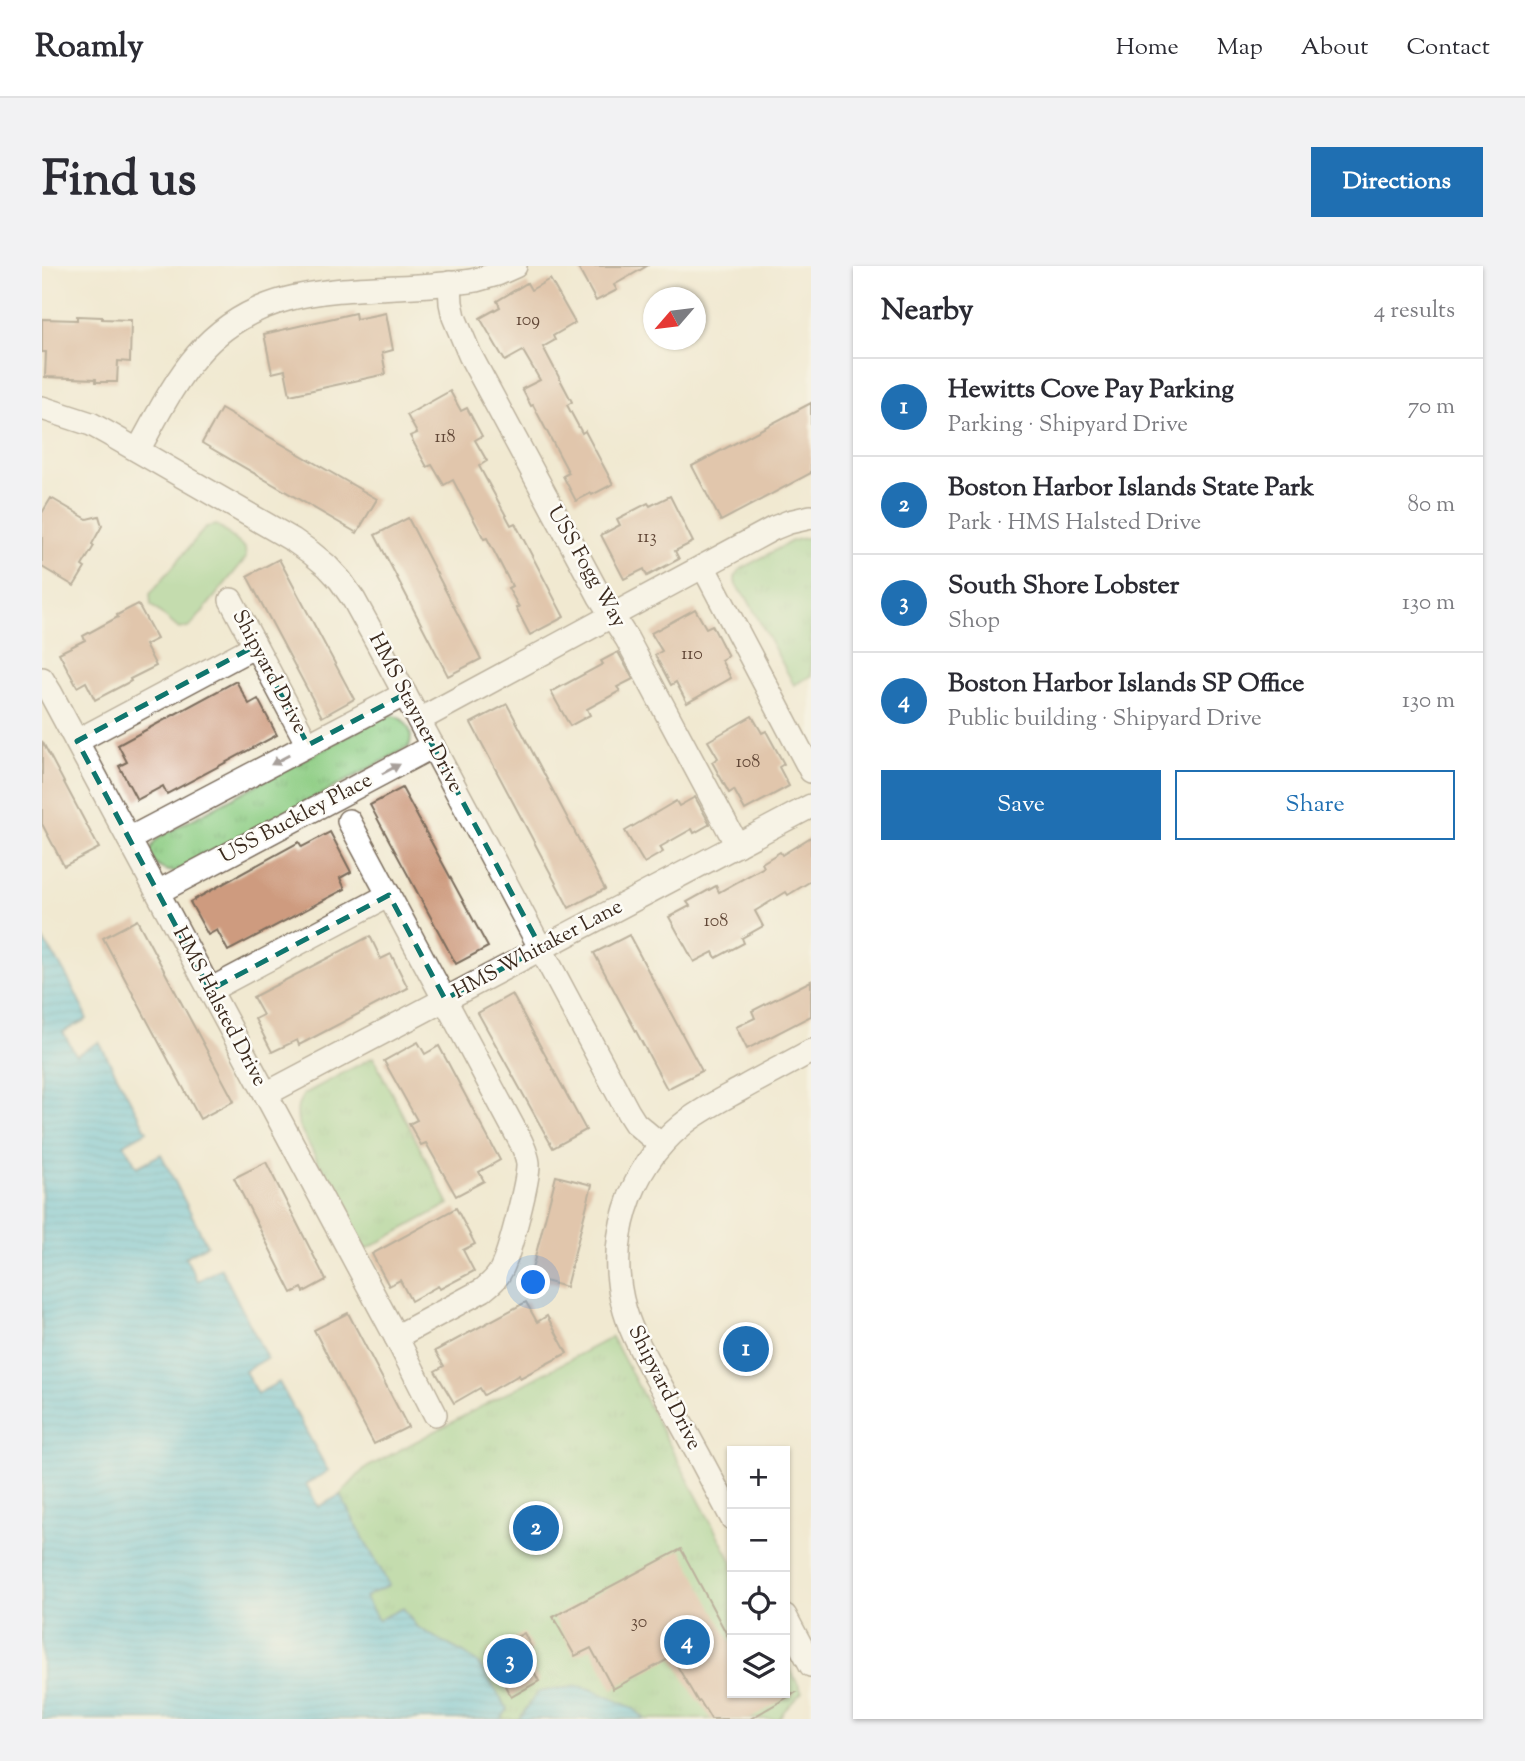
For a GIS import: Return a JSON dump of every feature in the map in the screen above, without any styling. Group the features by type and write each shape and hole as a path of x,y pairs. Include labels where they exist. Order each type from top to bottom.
{"street":[{"path":"138,450 180,377 196,355 242,316 267,304 296,296 410,285 450,284 485,278 515,266"},
{"name":"USS Fogg Way","path":"450,284 454,317 470,355 593,586 627,639 737,845"},
{"name":"HMS Stayner Drive","path":"42,408 91,424 138,450 293,540 327,566 354,600 628,1112 635,1123 662,1145"},
{"path":"419,720 774,528 811,517"},
{"path":"704,568 811,771"},
{"name":"Shipyard Drive","path":"231,600 308,745"},
{"path":"77,741 255,646"},
{"name":"HMS Halsted Drive","path":"42,679 435,1414"},
{"path":"129,839 405,694"},
{"name":"USS Buckley Place","path":"158,892 433,746"},
{"name":"HMS Whitaker Lane","path":"266,1094 811,806"},
{"path":"349,821 521,1142 528,1165 506,1259 493,1282 396,1337"},
{"path":"210,990 389,895"},
{"name":"Shipyard Drive","path":"727,1509 642,1349 626,1312 620,1285 618,1254 621,1227 627,1203 650,1157 682,1125 704,1109 811,1051"},
{"path":"790,1625 811,1665"}],"highlighted area":[{"path":"255,646 308,745 405,694 541,948 445,999 389,895 210,990 77,741"}],"green space":[{"path":"217,525 245,548 246,558 190,627 179,629 151,605 150,594 206,527"},
{"path":"811,538 811,676 794,685 747,598 736,585 735,578 739,570 792,541"},
{"path":"387,715 399,718 407,725 411,735 409,747 177,872 162,869 152,860 151,848 161,836"},
{"path":"373,1057 449,1204 365,1250 299,1126 297,1113 304,1094"},
{"path":"612,1337 727,1553 727,1698 790,1698 790,1669 802,1692 779,1719 645,1719 633,1708 615,1701 538,1692 519,1719 501,1719 508,1709 464,1653 416,1626 403,1608 378,1621 365,1597 388,1584 340,1495 364,1469"}],"water":[{"path":"42,939 68,977 87,1019 63,1032 76,1055 99,1042 147,1131 124,1144 137,1167 161,1154 207,1245 185,1257 198,1281 221,1268 267,1358 245,1371 257,1394 279,1382 328,1471 306,1484 318,1507 340,1495 389,1585 365,1597 378,1620 403,1608 416,1626 478,1663 508,1709 501,1719 42,1719"},
{"path":"578,1686 633,1708 645,1719 519,1719 538,1692"}],"building":[{"path":"577,266 647,266 614,285 617,290 596,301"},
{"path":"550,279 575,323 553,336 555,340 543,347 572,402 567,405 582,433 585,431 613,484 576,501 563,476 569,473 522,389 540,380 523,351 505,361 480,318 500,307 497,301 527,283 531,290"},
{"path":"355,313 356,319 386,313 393,350 382,353 386,374 290,395 285,370 272,373 264,334"},
{"path":"77,316 131,320 130,362 118,361 117,382 45,377 46,352 42,352 42,319 77,320"},
{"path":"450,391 461,411 467,408 482,436 475,440 487,461 479,466 511,525 515,523 564,617 530,635 508,588 512,586 453,480 444,485 432,465 427,467 410,436 417,433 407,415"},
{"path":"811,403 811,473 721,521 692,466"},
{"path":"221,409 377,499 357,533 202,443"},
{"path":"670,496 693,542 675,551 679,559 647,576 644,569 624,579 601,535 620,525 617,519 648,503 650,506"},
{"path":"51,498 87,519 99,516 102,526 82,566 85,568 74,586 42,567 42,513"},
{"path":"408,518 481,659 448,676 375,535"},
{"path":"279,559 354,699 322,717 247,576"},
{"path":"138,604 157,639 145,645 156,666 95,700 86,682 77,687 59,653 85,640 83,636"},
{"path":"695,609 706,628 712,625 728,656 721,660 731,678 687,703 676,682 671,685 655,655 662,651 651,633"},
{"path":"618,652 633,679 617,687 620,691 587,709 590,715 570,726 551,692 603,664 601,661"},
{"path":"236,681 249,704 258,699 277,735 167,794 163,786 137,800 119,766 127,762 118,745"},
{"path":"507,704 605,889 569,908 471,723"},
{"path":"752,716 762,733 766,731 784,764 779,767 789,786 745,810 734,790 729,793 712,762 718,758 708,741"},
{"path":"42,741 99,848 64,866 42,824"},
{"path":"402,788 488,947 456,964 370,805"},
{"path":"695,797 710,824 694,833 692,829 660,847 663,852 644,863 625,831 676,801 679,806"},
{"path":"330,832 351,872 340,878 345,889 228,951 217,930 208,935 190,902 299,842 302,847"},
{"path":"811,837 811,881 788,895 786,892 755,911 763,926 742,938 744,943 716,958 713,952 694,962 669,917 690,906 687,902 716,886 719,892 764,867 762,863 780,852 782,855"},
{"path":"137,920 234,1101 200,1119 103,938"},
{"path":"629,935 702,1071 667,1089 594,953"},
{"path":"370,936 381,959 391,954 408,988 299,1045 297,1040 272,1052 255,1019 263,1015 253,997"},
{"path":"811,981 811,1016 747,1049 736,1027 755,1018 752,1011"},
{"path":"512,994 586,1130 553,1148 478,1013"},
{"path":"418,1042 425,1054 439,1046 500,1160 479,1172 484,1181 456,1196 426,1143 421,1145 409,1124 417,1120 384,1061"},
{"path":"266,1162 326,1280 304,1292 302,1288 292,1293 234,1178"},
{"path":"556,1176 592,1185 566,1287 530,1277"},
{"path":"456,1208 475,1244 463,1250 474,1271 411,1301 400,1280 389,1286 372,1254"},
{"path":"526,1302 537,1322 547,1316 567,1353 484,1395 480,1388 454,1403 435,1371 444,1366 435,1351"},
{"path":"348,1313 408,1427 374,1444 314,1330"},
{"path":"681,1549 727,1635 727,1698 786,1698 750,1719 711,1719 672,1657 613,1689 591,1648 575,1656 553,1617"},
{"path":"524,1633 532,1649 525,1654 539,1681 511,1697 487,1652"}],"place":[{"name":"Hewitts Cove Pay Parking","path":"746,1349"},
{"name":"Boston Harbor Islands State Park","path":"536,1528"},
{"name":"Boston Harbor Islands SP Office","path":"687,1642"},
{"name":"South Shore Lobster","path":"510,1661"}]}
